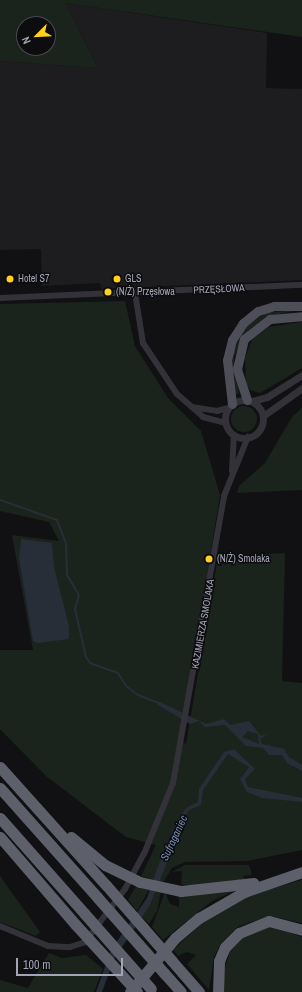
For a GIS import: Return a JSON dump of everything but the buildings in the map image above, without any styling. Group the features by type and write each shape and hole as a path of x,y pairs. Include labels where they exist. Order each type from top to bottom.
{"highway":[{"path":"0,767 200,992"},
{"path":"0,788 181,992"},
{"path":"38,809 105,865 140,882 181,890 209,890 288,876"},
{"path":"0,818 152,990"},
{"path":"0,836 110,964 137,992"},
{"path":"110,964 129,992 175,938 199,918 244,892 302,872"},
{"path":"218,992 219,961 225,947 239,933 269,921 302,930"}],"main road":[{"path":"230,406 228,354 243,323 258,311 274,306 302,306"},
{"path":"250,401 238,369 244,339 270,319 302,316"}],"street":[{"name":"PRZĘSŁOWA","path":"0,298 302,285"},
{"path":"135,293 143,343 177,394 203,417 225,423 234,435 248,438 261,427 263,416 302,388"},
{"path":"190,407 217,411 230,406 267,397 302,375"},
{"path":"250,401 263,416"},
{"path":"225,423 230,406"},
{"name":"KAZIMIERZA SMOLAKA","path":"232,471 234,435"},
{"name":"KAZIMIERZA SMOLAKA","path":"0,926 48,946 61,947 77,945 92,937 125,889 164,808 184,731 224,496 232,471 248,438"}],"shaded area":[{"path":"0,0 302,0 302,37 65,3 98,68 0,61"},
{"path":"65,3 267,33 266,88 302,89 302,280 101,289 100,283 42,286 41,249 0,250 0,61 98,68"},
{"path":"125,301 135,346 168,398 201,431 220,495 180,741 186,744 218,557 285,553 282,681 302,683 302,850 247,861 185,862 172,868 163,882 159,881 172,848 154,880 141,876 156,845 126,837 46,776 0,729 0,650 33,650 12,535 59,541 49,522 0,511 0,304"},
{"path":"302,309 265,317 244,334 234,357 239,393 235,395 231,358 244,328 266,313"},
{"path":"302,322 302,368 260,393 250,390 246,383 245,358 252,340 268,327"},
{"path":"244,406 253,410 257,419 253,428 244,432 235,428 231,419 235,410"},
{"path":"302,408 302,490 237,493 239,486 265,463 292,417"},
{"path":"185,865 249,865 252,875 243,876 246,880 195,887 181,884 182,871 172,872"},
{"path":"0,876 40,932 36,936 0,922"},
{"path":"302,880 302,923 270,916 239,926 221,943 214,957 209,990 187,964 196,955 187,952 178,956 173,950 214,912 244,897"},
{"path":"137,884 150,888 137,911 128,900"},
{"path":"156,890 161,891 157,911 149,924 142,917"},
{"path":"236,890 212,901 163,940 152,927 165,892 170,904 179,907 179,894"},
{"path":"272,926 302,937 302,992 224,992 222,979 231,947 245,934"},
{"path":"49,953 62,958 86,955 103,969 94,992 0,992 0,980 28,988"}],"water":[{"path":"21,539 52,543 54,567 69,626 69,639 38,643 33,641 19,558"},
{"path":"158,701 206,724 224,719 230,725 249,721 261,736 267,734 260,739 262,744 284,749 289,757 302,765 302,771 287,763 282,755 269,755 263,748 246,746 225,725 205,727 199,721 190,724 158,705","holes":["248,731 258,734 259,744 242,737"]},
{"name":"Sufraganiec","path":"234,749 255,769 245,779 248,787 302,798 302,802 262,798 247,792 240,779 249,767 228,754 203,790 201,805 189,810 175,832 175,842 150,905 114,959 102,992 96,992 111,950 147,898 163,852 170,845 172,831 186,808 198,802 199,789 224,752"}],"waterway":[{"path":"0,500 57,520 66,544 67,575 79,595 75,609 86,657 90,663 118,673 126,686 138,695 161,704"}],"place":[{"name":"Hotel S7","path":"10,279"},
{"name":"GLS","path":"117,279"},
{"name":"(N/Ż) Przęsłowa","path":"108,292"},
{"name":"(N/Ż) Smolaka","path":"209,559"}]}
